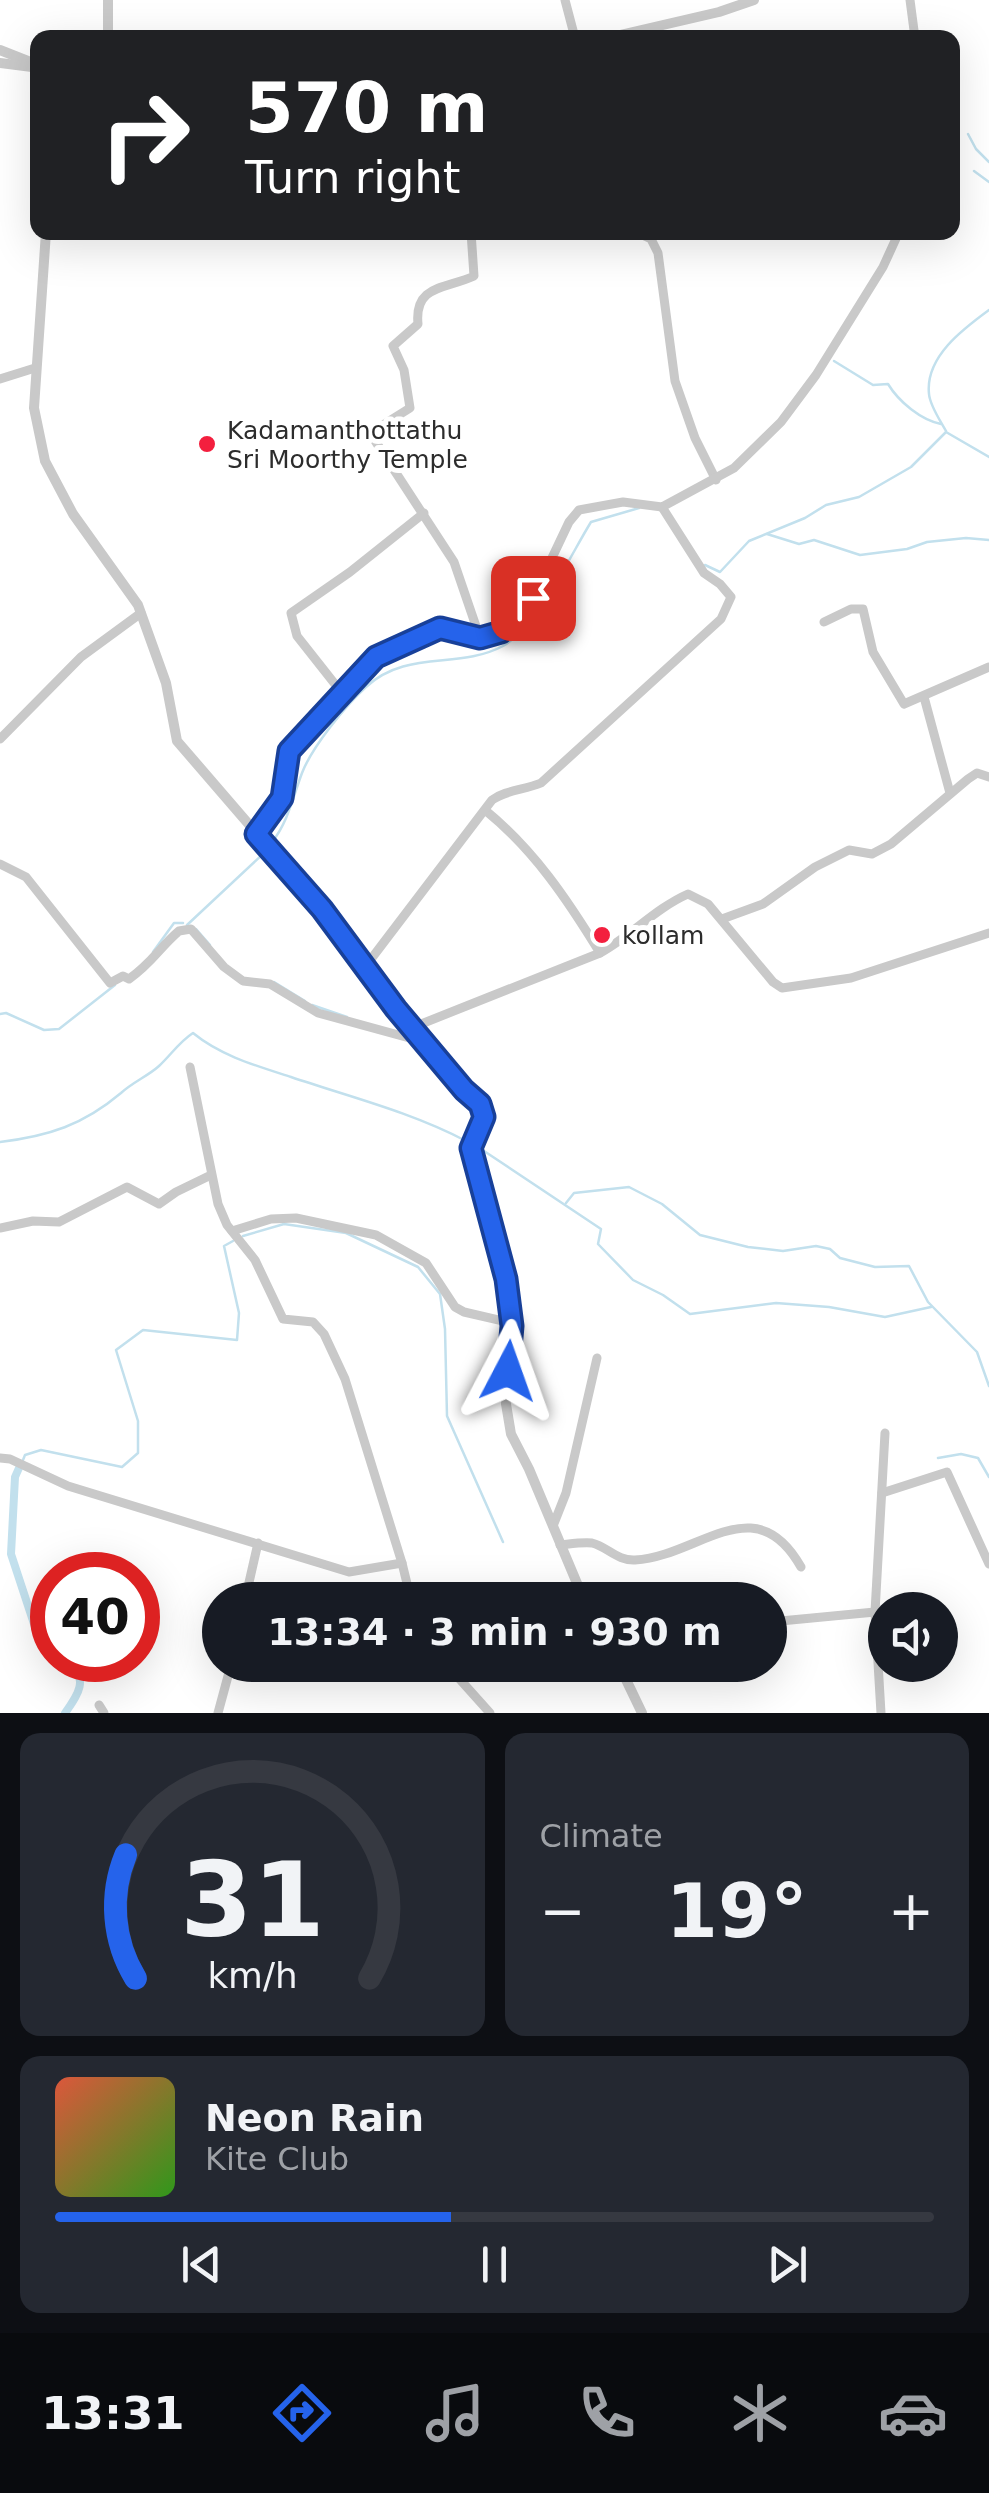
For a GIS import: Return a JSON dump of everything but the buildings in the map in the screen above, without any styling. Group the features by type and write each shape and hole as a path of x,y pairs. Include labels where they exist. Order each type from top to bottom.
{"street":[{"path":"108,0 108,30"},
{"path":"565,0 573,30"},
{"path":"642,30 754,0"},
{"path":"910,0 914,30"},
{"path":"0,50 30,63"},
{"path":"0,63 30,65"},
{"path":"45,240 34,408 45,462 73,514 140,613 166,683 177,741 322,909 412,1028 480,1104 484,1117 471,1148 506,1279 512,1323 506,1404 511,1434 530,1468 576,1582"},
{"path":"472,240 474,276 425,296 416,309 418,324 393,346 404,370 410,408 370,433 454,562 480,638"},
{"path":"652,240 658,253 675,381 695,438 716,480"},
{"path":"256,834 282,798 289,751 376,657 440,628 480,638 501,632 533,598 569,522 579,510 624,502 662,507 734,468 781,422 816,375 883,267 895,240"},
{"path":"0,379 35,368"},
{"path":"365,967 466,831 500,794 542,783 721,619 731,597 704,573 662,507"},
{"path":"342,693 297,636 291,613 424,513"},
{"path":"824,622 863,609 873,652 904,704 989,667"},
{"path":"0,739 81,658 140,613"},
{"path":"924,697 950,792"},
{"path":"722,920 763,904 815,866 849,850 872,854 891,844 950,792 977,774 989,777"},
{"path":"485,810 512,833 563,893 600,953"},
{"path":"0,864 26,878 110,983 123,976 129,978 151,964 179,931 191,929 224,967 243,981 270,984 318,1013 346,1023 424,1042"},
{"path":"412,1028 600,953 688,894 708,904 782,988 851,978 989,932"},
{"path":"190,1067 218,1204 263,1274 283,1319 313,1322 324,1334 344,1379 407,1582"},
{"path":"0,1228 60,1222 127,1186 159,1204 211,1176"},
{"path":"232,1231 271,1219 296,1218 376,1235 426,1263 455,1307 512,1323"},
{"path":"553,1526 566,1492 597,1358"},
{"path":"876,1592 885,1433"},
{"path":"0,1458 68,1486 350,1572 402,1563"},
{"path":"882,1493 947,1472 989,1564"},
{"path":"560,1545 594,1544 618,1557 638,1560 742,1527 780,1538 801,1568"},
{"path":"249,1582 258,1543"},
{"path":"787,1620 868,1613"},
{"path":"218,1713 226,1682"},
{"path":"462,1682 490,1713"},
{"path":"627,1682 642,1713"},
{"path":"878,1682 880,1713"}],"waterway":[{"path":"968,134 989,162"},
{"path":"974,171 989,182"},
{"path":"946,431 930,399 933,368 948,345 989,310"},
{"path":"834,361 873,385 888,384 911,409 941,424"},
{"path":"705,565 720,572 749,541 826,505 859,497 911,467 946,432 989,457"},
{"path":"272,842 313,751 366,687 398,668 468,657 503,646 516,637 540,607 591,522 639,508"},
{"path":"767,534 799,544 814,540 860,555 907,549 927,542 989,540"},
{"path":"187,925 264,853"},
{"path":"153,952 174,923 183,923"},
{"path":"196,929 210,945"},
{"path":"274,982 305,1001"},
{"path":"0,1014 44,1030 59,1029 115,985"},
{"path":"312,1005 347,1017"},
{"path":"0,1142 50,1132 79,1121 155,1070 193,1033 240,1060 402,1113 466,1141"},
{"path":"478,1147 601,1229 598,1244 633,1280 690,1314 776,1303 885,1317 931,1307"},
{"path":"566,1203 574,1193 629,1187 662,1204 700,1235 783,1251 816,1246 830,1249 840,1258 875,1267 909,1266 928,1302 977,1352 989,1386"},
{"path":"243,1236 284,1224 346,1233 418,1267 440,1294 447,1416 503,1542"},
{"path":"23,1460 25,1455 41,1450 122,1467 138,1453 138,1421 116,1350 143,1330 237,1340 239,1313 224,1246 233,1241"},
{"path":"938,1458 961,1454 978,1458 989,1477"},
{"path":"19,1468 15,1477 11,1554 30,1612"},
{"path":"65,1713 80,1682"}],"place":[{"name":"Kadamanthottathu Sri Moorthy Temple","path":"207,444"},
{"name":"kollam","path":"602,935"}],"route":[{"path":"508,1371 512,1326 506,1279 471,1148 484,1117 480,1104 396,1009 322,909 256,834 282,798 289,751 376,657 440,628 480,638 501,632 533,598"}]}
